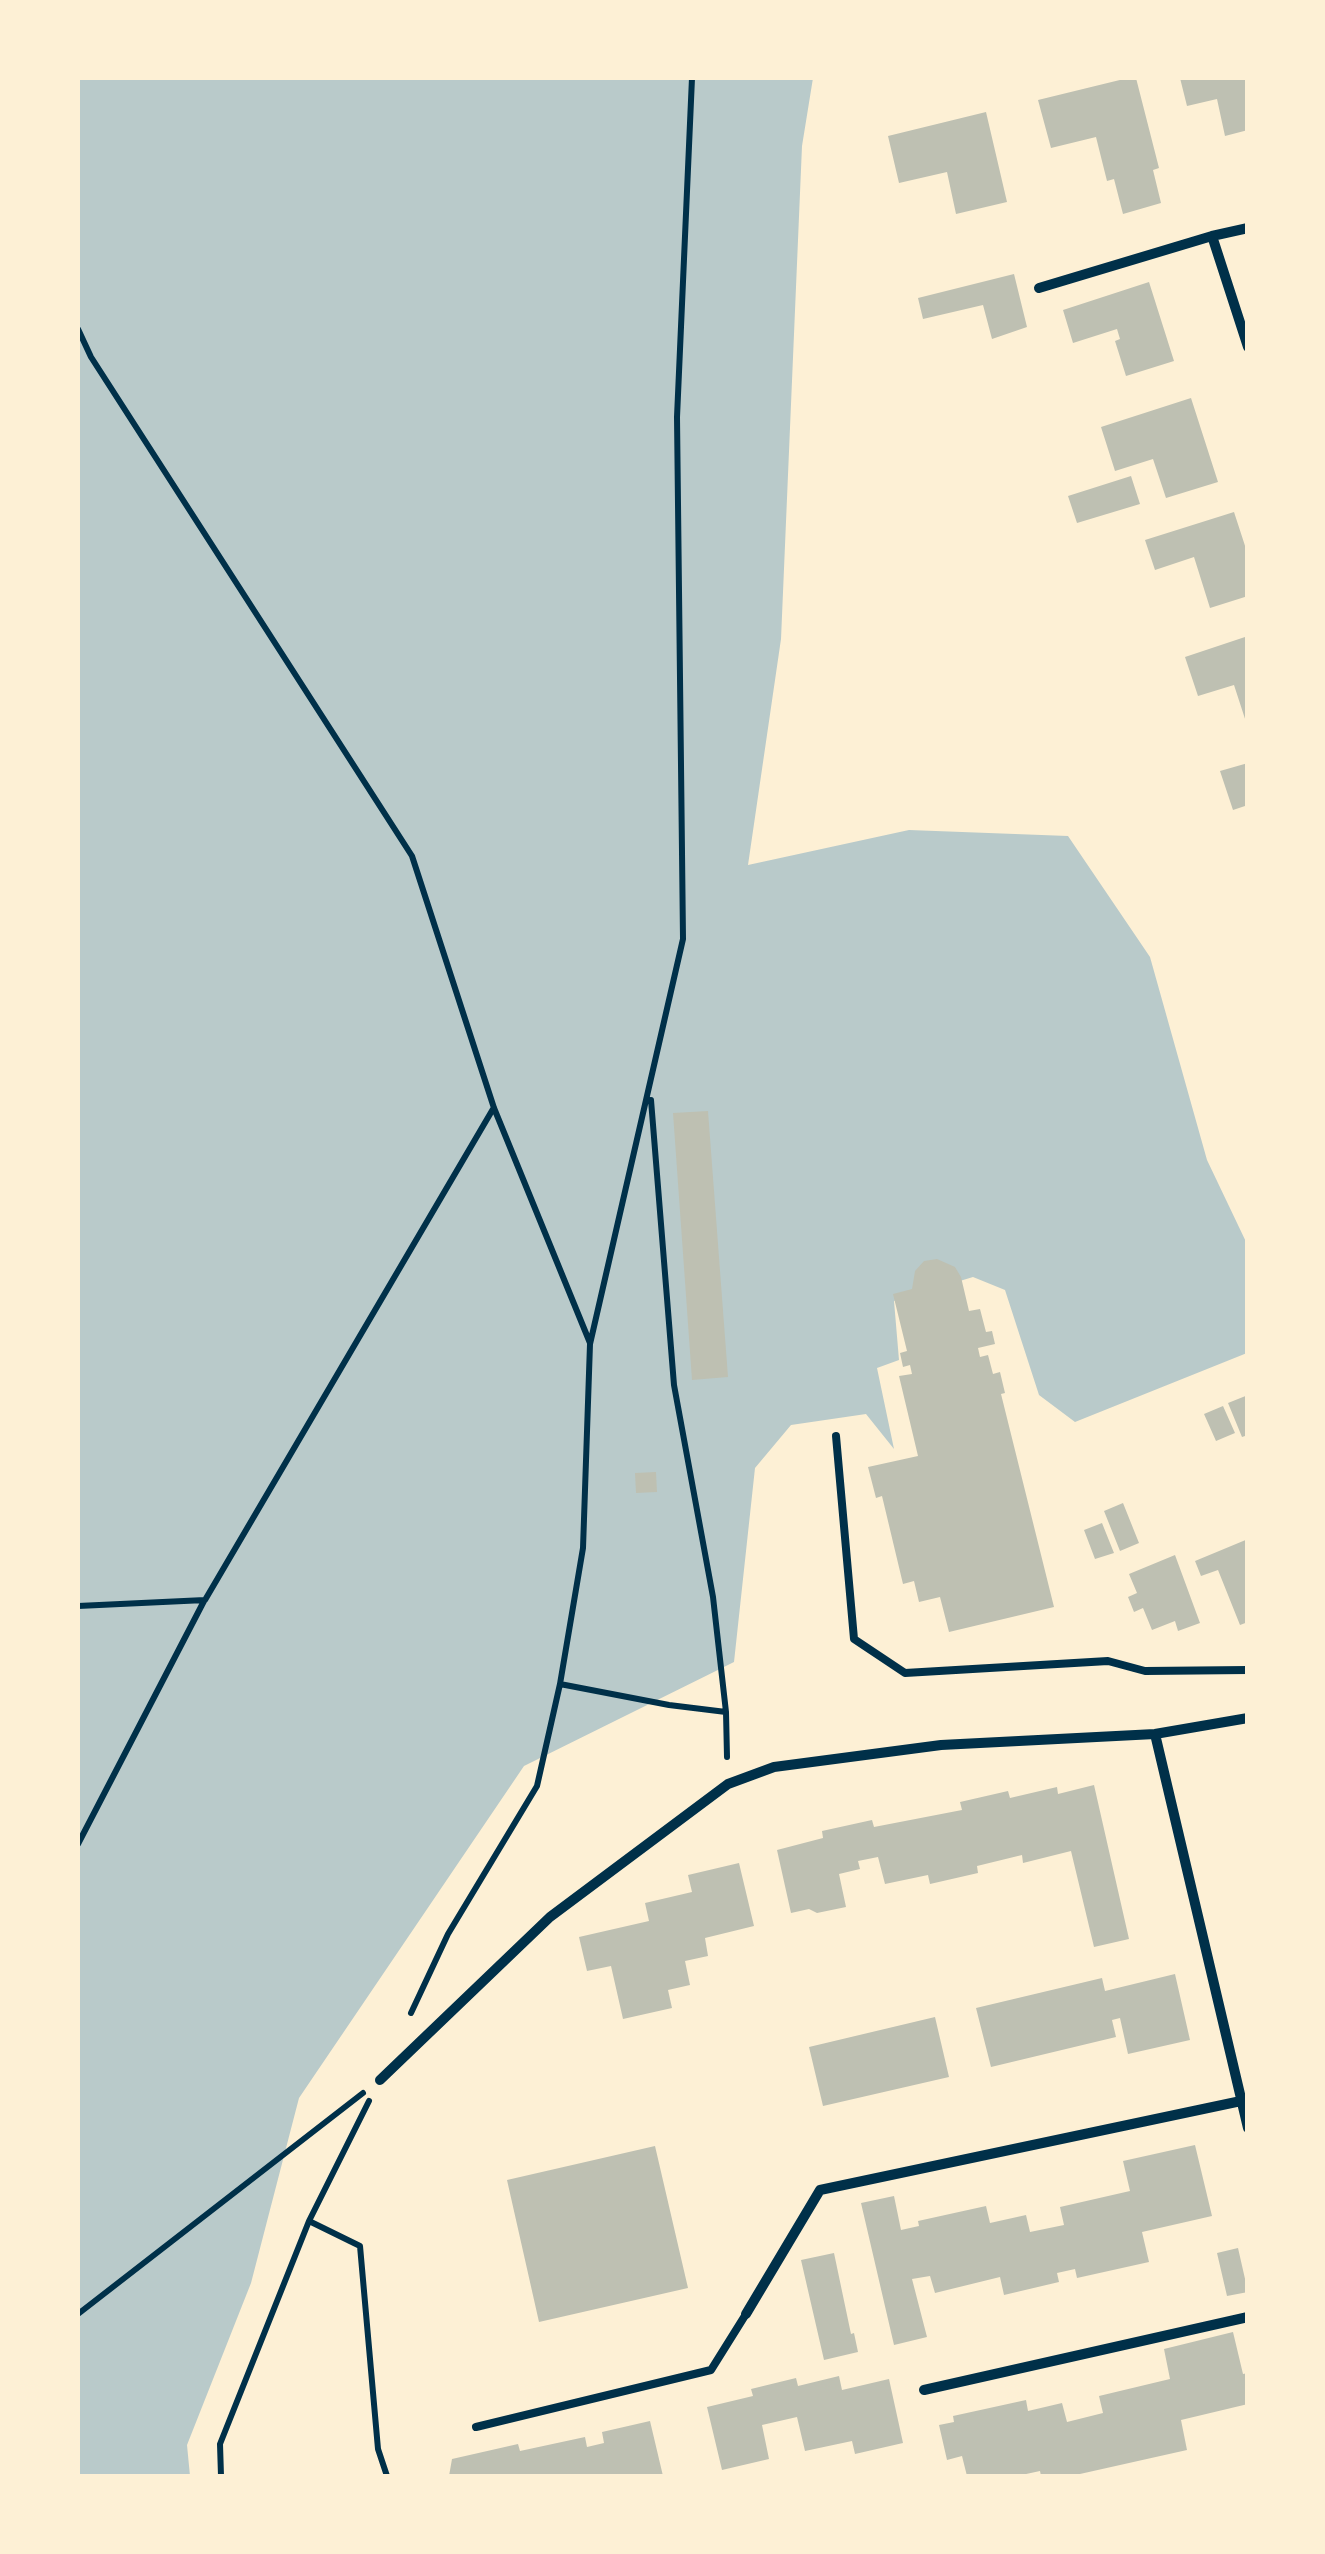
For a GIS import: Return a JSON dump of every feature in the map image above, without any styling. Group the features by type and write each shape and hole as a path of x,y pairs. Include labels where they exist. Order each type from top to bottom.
{"street":[{"path":"1039,288 1248,228"},
{"path":"1212,236 1248,347"},
{"path":"380,2080 550,1917 728,1784 774,1768 940,1745 1155,1734 1248,1718"},
{"path":"1155,1734 1248,2128"},
{"path":"746,2314 820,2190 1241,2101"},
{"path":"924,2390 1248,2316"}],"lane":[{"path":"836,1436 854,1638 905,1673 1108,1661 1145,1671 1248,1670"},
{"path":"476,2426 711,2370 746,2314"}],"path":[{"path":"410,2015 448,1934 537,1786 560,1684 583,1548 590,1344 683,939 677,417 692,78"},
{"path":"78,329 91,357 412,856 494,1108 590,1344"},
{"path":"650,1094 674,1385 713,1598 726,1712 728,1784"},
{"path":"78,1844 204,1600 494,1108"},
{"path":"78,1606 204,1600"},
{"path":"560,1684 669,1706 726,1712"},
{"path":"221,2476 220,2444 309,2221 380,2080"},
{"path":"78,2314 380,2080"},
{"path":"309,2221 360,2246 378,2448 387,2476"}],"shaded area":[{"path":"78,78 813,78 802,146 781,639 748,865 909,830 1068,836 1150,957 1207,1160 1248,1246 1247,1353 1075,1422 1039,1395 1005,1290 973,1277 894,1301 899,1360 877,1368 894,1449 866,1414 791,1425 755,1468 734,1662 524,1766 299,2098 251,2283 187,2445 190,2476 78,2476"}],"building":[{"path":"1136,78 1159,168 1153,170 1161,203 1123,214 1114,179 1107,181 1096,137 1051,148 1038,100"},
{"path":"1180,78 1248,78 1248,130 1225,136 1217,99 1187,106"},
{"path":"986,112 1007,202 956,214 947,172 899,183 888,136"},
{"path":"1014,274 1027,327 992,339 983,305 923,319 918,298"},
{"path":"1149,282 1174,361 1126,376 1115,341 1120,339 1117,329 1073,343 1063,310"},
{"path":"1191,398 1218,482 1166,498 1153,459 1115,471 1101,427"},
{"path":"1131,476 1140,504 1077,523 1068,496"},
{"path":"1234,512 1248,555 1248,596 1210,608 1194,557 1155,570 1145,540"},
{"path":"1248,636 1247,725 1234,685 1198,696 1185,657"},
{"path":"1248,763 1248,805 1233,810 1220,771"},
{"path":"708,1111 728,1377 692,1380 673,1113"},
{"path":"937,1259 955,1267 969,1311 980,1309 986,1332 992,1331 995,1344 978,1348 980,1357 988,1355 993,1374 1000,1372 1005,1393 1001,1394 1054,1607 949,1632 940,1597 919,1602 914,1581 903,1584 882,1496 876,1498 868,1467 918,1456 899,1376 912,1374 910,1365 903,1367 900,1353 907,1351 893,1294 912,1289 915,1271 924,1261"},
{"path":"1248,1395 1248,1435 1242,1437 1228,1403"},
{"path":"1223,1406 1235,1433 1216,1441 1204,1414"},
{"path":"656,1472 657,1492 636,1493 635,1473"},
{"path":"1123,1503 1139,1543 1120,1551 1104,1511"},
{"path":"1102,1523 1114,1553 1095,1559 1084,1530"},
{"path":"1248,1539 1248,1622 1240,1625 1218,1570 1201,1576 1195,1561"},
{"path":"1175,1555 1200,1623 1178,1631 1175,1621 1152,1630 1143,1608 1134,1612 1128,1597 1137,1593 1129,1574"},
{"path":"1094,1785 1129,1939 1094,1947 1071,1851 1023,1863 1022,1855 977,1866 978,1873 930,1884 928,1875 885,1884 878,1857 858,1861 860,1869 839,1874 846,1907 791,1913 777,1850 823,1838 822,1831 872,1820 874,1827 962,1810 960,1802 1008,1791 1010,1798 1057,1787 1058,1794"},
{"path":"739,1863 754,1926 705,1938 708,1956 685,1961 690,1985 668,1990 672,2008 623,2019 611,1966 587,1971 579,1937 649,1921 645,1903 692,1892 688,1875"},
{"path":"1175,1974 1190,2040 1128,2054 1120,2018 1112,2020 1116,2037 991,2067 976,2008 1102,1978 1105,1991"},
{"path":"935,2017 949,2077 823,2106 809,2047"},
{"path":"1195,2145 1212,2216 1142,2232 1149,2262 1077,2278 1075,2269 1057,2273 1059,2282 1004,2295 1000,2277 935,2293 930,2276 912,2279 927,2337 894,2345 861,2203 894,2196 901,2230 919,2226 918,2221 986,2206 990,2223 1026,2215 1030,2232 1064,2225 1060,2207 1130,2191 1123,2161"},
{"path":"655,2146 688,2288 539,2322 507,2180"},
{"path":"1238,2248 1248,2292 1227,2296 1217,2253"},
{"path":"834,2253 858,2352 824,2360 801,2260"},
{"path":"1233,2332 1243,2374 1248,2373 1248,2404 1181,2420 1187,2450 1071,2476 1041,2476 1040,2471 1017,2476 967,2476 962,2456 947,2460 939,2425 954,2422 953,2416 1026,2400 1028,2411 1062,2403 1067,2422 1103,2413 1099,2396 1170,2379 1164,2349"},
{"path":"839,2376 842,2390 889,2379 903,2443 855,2454 852,2441 805,2451 797,2417 762,2425 769,2459 722,2470 707,2407 753,2396 751,2389 796,2378 798,2386"},
{"path":"650,2421 663,2476 449,2476 452,2459 518,2444 520,2451 585,2437 587,2447 604,2443 602,2432"}]}
